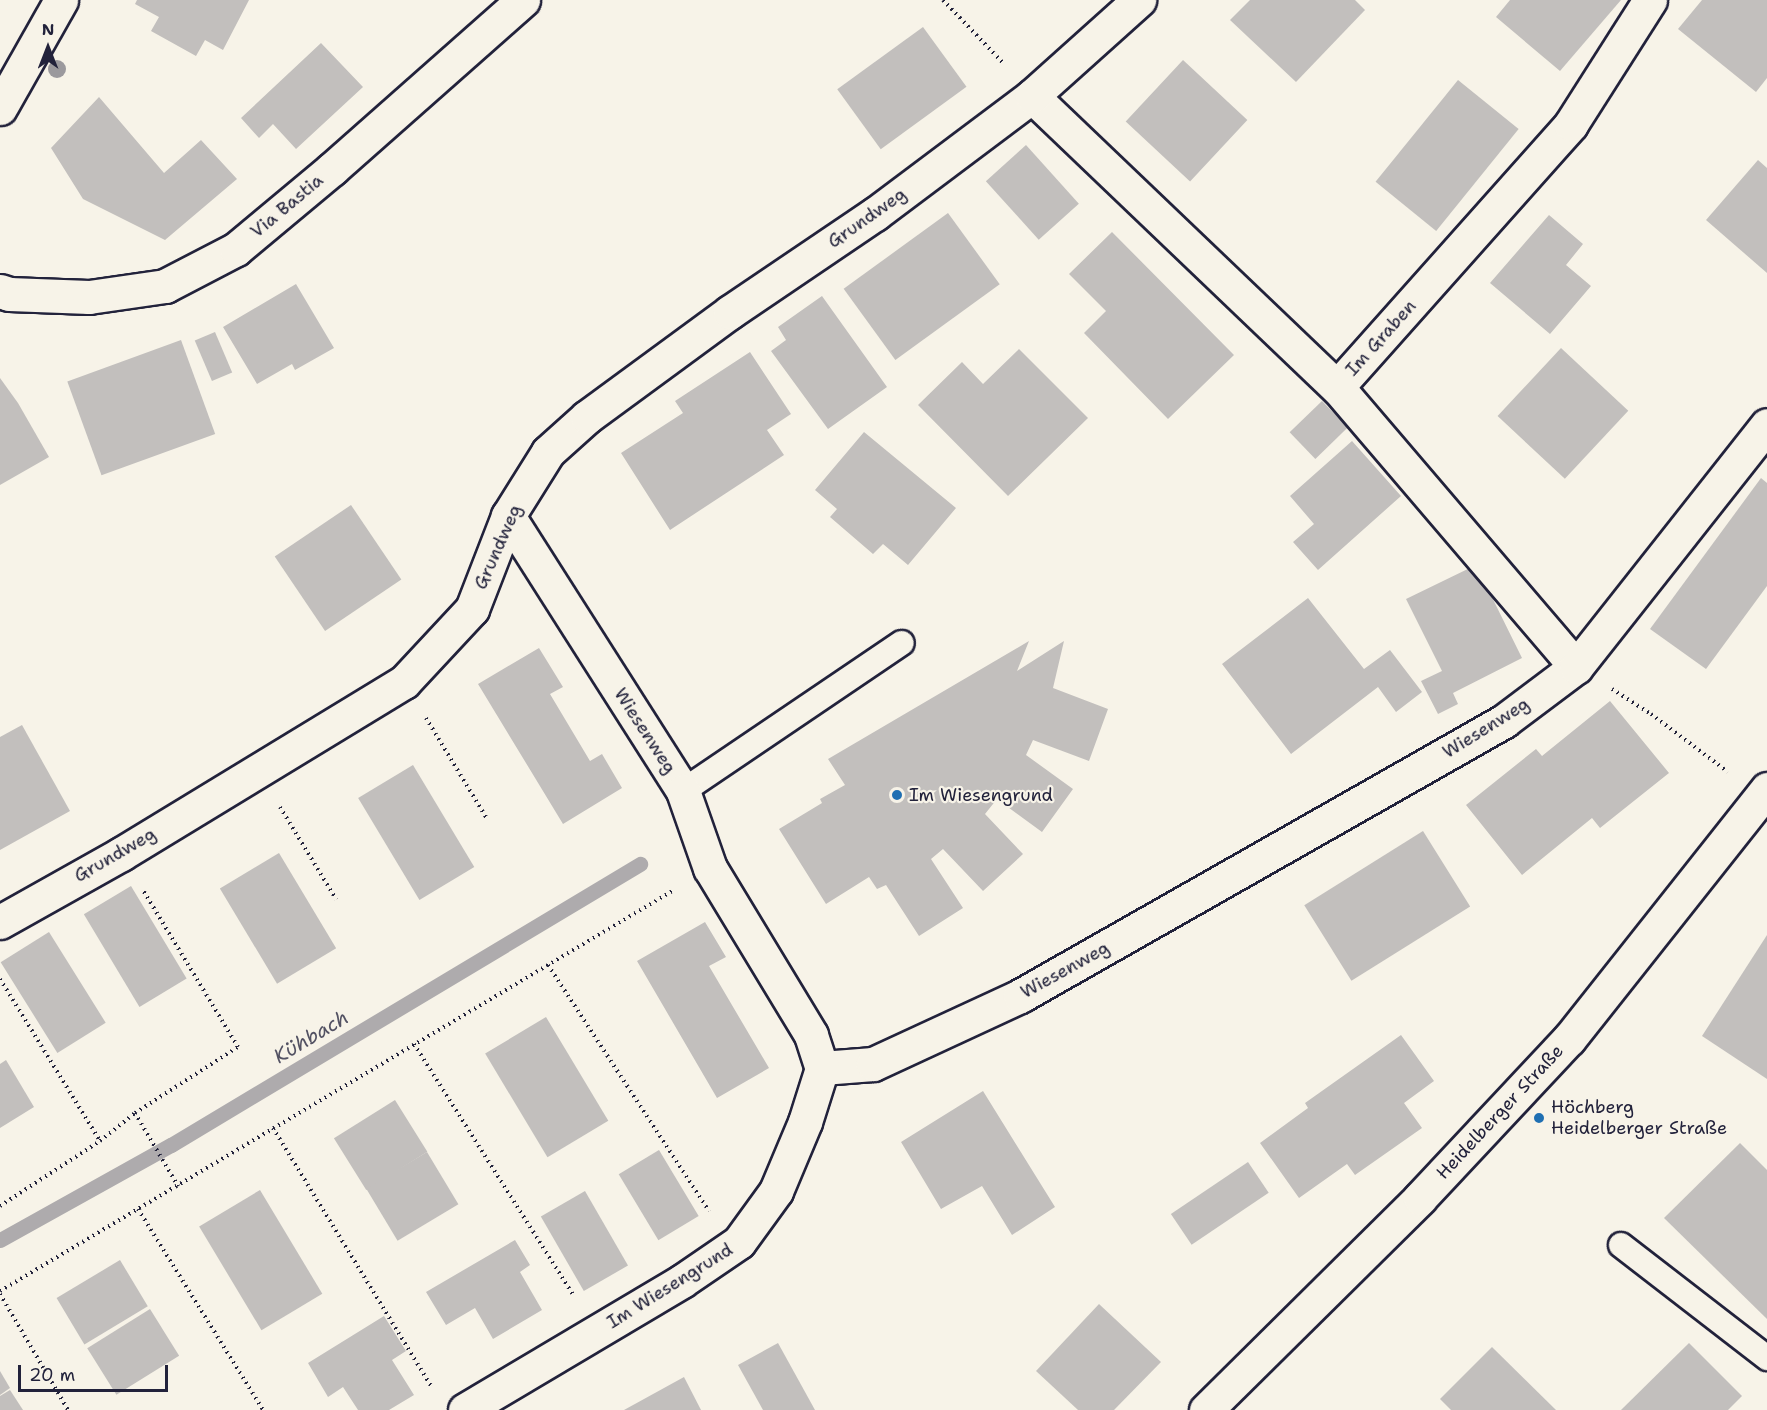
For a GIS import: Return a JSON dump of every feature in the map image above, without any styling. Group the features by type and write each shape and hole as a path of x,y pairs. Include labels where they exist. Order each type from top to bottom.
{"street":[{"path":"0,108 61,0"},
{"name":"Via Bastia","path":"0,291 9,294 89,297 165,286 236,249 333,168 523,0"},
{"name":"Grundweg","path":"0,922 121,854 404,682 472,609 508,516 548,453 587,417 730,312 875,214 1032,96 1139,0"},
{"name":"Im Graben","path":"1576,667 1337,387 1571,124 1650,0"},
{"path":"1032,96 1337,387"},
{"name":"Wiesenweg","path":"508,516 683,791 711,868 811,1035 822,1068 873,1064 1020,996 1504,721 1576,667 1767,425"},
{"name":"Heidelberger Straße","path":"1206,1410 1420,1198 1569,1039 1764,793"},
{"name":"Im Wiesengrund","path":"465,1410 682,1281 733,1247 776,1191 805,1122 822,1068"}],"lane":[{"path":"683,791 902,643"},
{"path":"1621,1245 1767,1358"}],"path":[{"path":"943,0 984,41"},
{"path":"1576,667 1651,714 1764,793"},
{"path":"404,682 486,817"},
{"path":"258,771 336,899"},
{"path":"0,1206 100,1141 135,1113 238,1047 121,854"},
{"path":"68,1410 0,1293 711,868"},
{"path":"548,965 733,1247"},
{"path":"0,979 100,1141"},
{"path":"414,1044 597,1332"},
{"path":"135,1113 178,1186"},
{"path":"273,1128 434,1390"},
{"path":"138,1209 263,1410"}],"building":[{"path":"137,0 249,0 223,50 205,40 196,56 151,31 159,17 135,4"},
{"path":"1250,0 1355,0 1365,10 1296,82 1230,20"},
{"path":"1510,0 1621,0 1560,71 1496,17"},
{"path":"1702,0 1767,0 1767,78 1756,92 1678,29"},
{"path":"923,27 966,87 881,149 837,89"},
{"path":"321,43 363,87 296,149 273,124 259,138 241,118"},
{"path":"1183,60 1247,120 1190,181 1126,121"},
{"path":"1458,80 1519,129 1436,231 1376,182"},
{"path":"99,97 164,173 201,140 237,179 165,240 83,199 51,148"},
{"path":"1026,145 1079,204 1039,240 986,181"},
{"path":"1758,160 1767,168 1767,273 1706,220"},
{"path":"948,213 1000,284 895,360 844,289"},
{"path":"1549,215 1583,244 1566,265 1591,286 1550,334 1490,283"},
{"path":"1112,232 1234,355 1168,419 1084,333 1106,311 1069,274"},
{"path":"296,284 334,348 295,370 292,364 257,384 223,327"},
{"path":"822,296 887,387 828,429 771,351 786,340 778,327"},
{"path":"215,332 232,373 212,381 195,341"},
{"path":"181,340 215,434 101,475 67,381"},
{"path":"1561,348 1628,411 1565,479 1498,416"},
{"path":"1019,349 1088,418 1008,496 918,405 962,362 983,384"},
{"path":"750,352 791,414 767,430 784,455 670,530 621,453 683,413 675,401"},
{"path":"0,378 18,403 49,457 0,485"},
{"path":"1322,401 1348,428 1315,459 1290,432"},
{"path":"864,432 956,508 908,565 883,544 873,554 830,517 837,509 815,490"},
{"path":"1352,441 1401,496 1318,570 1293,542 1314,524 1290,496"},
{"path":"1761,478 1767,483 1767,586 1706,669 1650,629"},
{"path":"351,505 401,580 325,631 275,556"},
{"path":"1476,565 1522,658 1453,693 1458,704 1438,714 1421,681 1442,671 1406,599"},
{"path":"1308,598 1364,669 1390,650 1422,692 1396,712 1378,687 1291,754 1222,664"},
{"path":"1029,641 1017,671 1064,641 1053,688 1108,709 1089,761 1033,740 1026,755 1073,789 1042,832 997,799 985,814 1023,854 983,891 943,849 931,859 963,908 919,936 886,885 877,889 869,877 826,904 779,829 822,803 820,799 845,785 828,759"},
{"path":"539,648 563,687 550,694 590,761 602,754 622,788 563,824 478,684"},
{"path":"1610,701 1669,773 1600,828 1592,818 1522,875 1466,805 1536,749 1542,756"},
{"path":"22,725 70,811 0,850 0,737"},
{"path":"413,765 474,867 419,900 358,798"},
{"path":"1423,831 1470,906 1351,981 1304,905"},
{"path":"279,853 336,948 277,984 220,889"},
{"path":"131,886 187,979 139,1007 84,914"},
{"path":"705,922 726,957 709,966 769,1068 717,1098 637,961"},
{"path":"49,932 106,1023 57,1053 1,962"},
{"path":"1767,935 1767,1079 1702,1036"},
{"path":"546,1017 608,1121 547,1157 485,1054"},
{"path":"1401,1035 1434,1081 1404,1103 1422,1128 1355,1175 1347,1164 1299,1198 1260,1143 1308,1108 1305,1103"},
{"path":"6,1060 34,1107 0,1128 0,1064"},
{"path":"983,1091 1055,1207 1012,1235 982,1186 941,1209 901,1142"},
{"path":"395,1100 427,1152 366,1190 334,1138"},
{"path":"1740,1143 1767,1170 1767,1319 1664,1218"},
{"path":"659,1150 699,1216 658,1240 619,1174"},
{"path":"427,1152 458,1204 398,1241 366,1189"},
{"path":"1248,1162 1269,1193 1192,1245 1171,1214"},
{"path":"260,1190 322,1294 261,1330 199,1227"},
{"path":"585,1191 628,1265 584,1291 541,1216"},
{"path":"515,1240 530,1265 520,1272 542,1310 493,1339 475,1308 446,1325 426,1292"},
{"path":"120,1260 148,1306 84,1344 57,1298"},
{"path":"1099,1304 1161,1362 1114,1410 1078,1410 1036,1371"},
{"path":"150,1309 179,1356 116,1395 87,1348"},
{"path":"384,1316 406,1351 392,1360 414,1395 389,1410 358,1410 343,1387 328,1397 308,1363"},
{"path":"778,1343 815,1410 763,1410 738,1365"},
{"path":"1689,1343 1742,1396 1728,1410 1621,1410"},
{"path":"1492,1347 1556,1410 1451,1410 1440,1399"},
{"path":"0,1371 10,1388 0,1395"},
{"path":"684,1377 701,1410 624,1410"},
{"path":"10,1390 23,1410 0,1410 0,1396"}],"waterway":[{"name":"Kühbach","path":"0,1240 171,1145 640,864"}],"place":[{"name":"Im Wiesengrund","path":"897,795"},
{"name":"Höchberg Heidelberger Straße","path":"1539,1118"}]}
